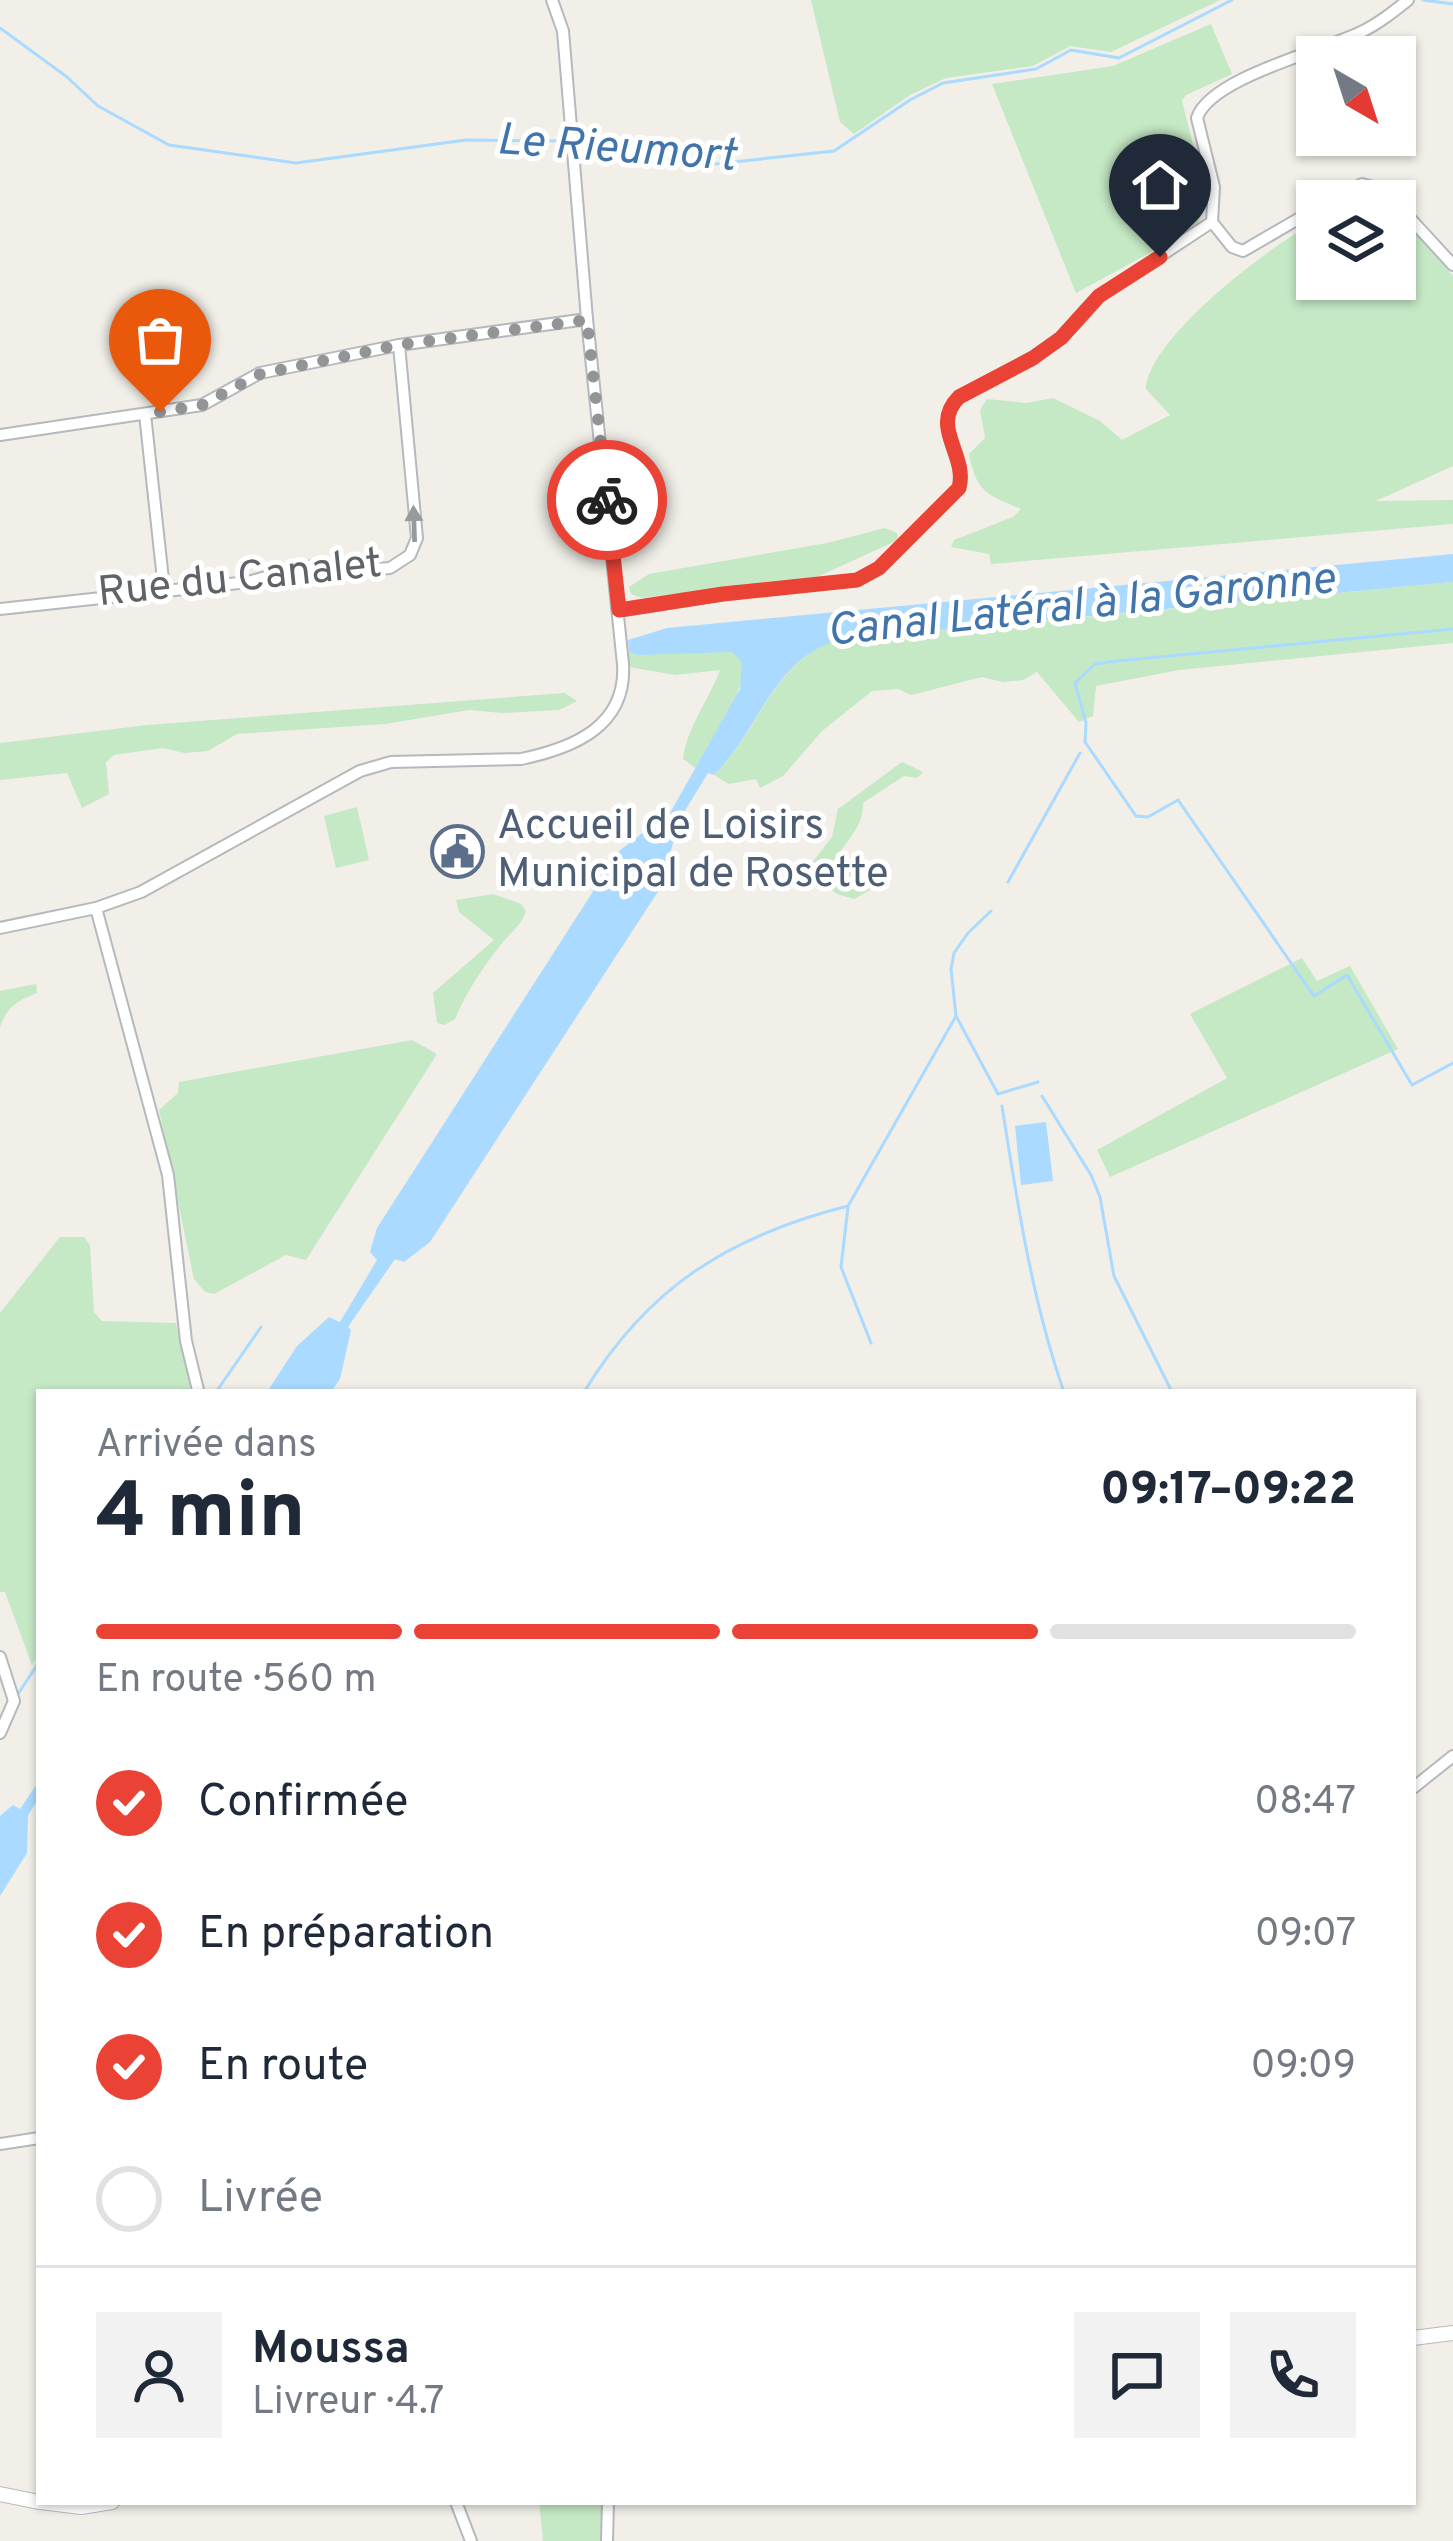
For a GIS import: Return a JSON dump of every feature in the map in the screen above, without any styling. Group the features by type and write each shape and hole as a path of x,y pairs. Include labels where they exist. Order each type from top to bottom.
{"street":[{"path":"0,928 96,908 171,878 360,771 391,762 521,759 572,744 605,724 624,688 619,610 587,320 563,31 552,0"},
{"path":"1296,220 1243,251 1232,247 1212,222 1214,187 1198,118 1207,100 1229,86 1363,31 1408,0"},
{"path":"619,610 723,594 846,584 879,568 959,488 961,467 945,427 950,406 1033,358 1061,338 1099,296 1212,222"},
{"path":"1416,225 1453,266"},
{"path":"0,436 202,405 260,374 399,345 587,320"},
{"name":"Rue du Canalet","path":"0,609 248,582 285,570 333,564 379,569 406,559 417,538 399,345"},
{"path":"146,414 164,589"},
{"path":"96,908 168,1174 186,1341 198,1389"},
{"path":"0,1658 14,1701 0,1732"},
{"path":"1416,1786 1450,1758 1453,1773"},
{"path":"0,2144 36,2138"},
{"path":"1416,2338 1453,2333"},
{"path":"0,2494 36,2501"},
{"path":"457,2505 471,2541"},
{"path":"608,2505 608,2541"}],"green space":[{"path":"811,0 1220,0 1111,52 1070,46 1033,66 946,78 910,95 854,134 840,122"},
{"path":"1211,24 1232,74 1182,101 1207,199 1197,225 1076,293 992,84 1113,66"},
{"path":"1416,233 1453,276 1453,466 1376,501 1453,500 1453,524 991,564 989,554 951,547 954,540 1013,517 1021,509 985,490 972,467 969,454 985,438 980,410 987,399 1027,403 1053,398 1100,421 1122,440 1170,415 1146,389 1152,368 1189,319 1296,234 1296,300 1416,300"},
{"path":"885,528 897,533 898,540 817,577 641,598 631,594 629,587 649,574 827,543"},
{"path":"1453,582 1453,643 1179,670 1096,686 1093,716 1079,722 1037,672 1023,680 982,677 911,695 898,689 872,691 822,731 783,776 760,788 756,779 729,784 714,775 780,683 812,652 832,641"},
{"path":"732,651 742,662 738,691 698,770 683,759 685,747 720,670 675,675 629,667 629,652"},
{"path":"565,693 577,701 559,710 469,710 385,724 237,734 208,751 163,748 114,755 106,762 109,794 82,808 67,773 0,780 0,743 147,725"},
{"path":"902,762 923,772 917,778 904,776 863,803 856,829 832,866 854,865 874,888 854,899 837,894 808,868 832,837 838,809"},
{"path":"357,807 369,860 336,868 324,816"},
{"path":"493,894 521,904 524,916 482,970 455,1019 437,1023 433,993 494,940 459,912 456,900"},
{"path":"1302,958 1317,981 1350,966 1398,1049 1110,1177 1097,1150 1227,1078 1190,1014"},
{"path":"36,984 37,993 13,1006 0,1028 0,991"},
{"path":"412,1040 437,1054 306,1260 286,1255 214,1294 205,1292 194,1279 159,1110 178,1093 179,1082"},
{"path":"60,1237 84,1237 90,1245 94,1312 102,1321 176,1323 190,1389 36,1389 36,1659 32,1665 5,1592 0,1592 0,1313"},
{"path":"539,2505 604,2505 603,2541 543,2541"}],"water":[{"name":"Canal Latéral à la Garonne","path":"1453,554 1453,582 847,639 803,658 771,694 730,757 714,775 708,773 670,835 674,840 659,890 430,1242 404,1262 395,1259 348,1327 340,1379 333,1389 269,1389 297,1346 329,1317 340,1322 377,1260 370,1252 377,1228 619,851 650,827 661,829 740,689 742,662 732,652 629,652 628,640 667,628"},
{"path":"1046,1122 1053,1181 1021,1185 1015,1126"},
{"path":"36,1785 36,1803 28,1815 27,1853 0,1896 0,1816 13,1805 20,1809"}],"waterway":[{"name":"Le Rieumort","path":"579,141 715,164 834,151 943,83 1036,69 1071,50 1119,58 1232,0"},
{"name":"Le Rieumort","path":"1423,0 1453,4"},
{"name":"Le Rieumort","path":"0,28 98,106 169,145 296,163 466,140 569,141"},
{"path":"1453,629 1116,661 1095,664 1075,683 1086,723 1085,742 1136,816 1148,817 1178,800 1314,996 1347,975 1412,1085 1453,1063"},
{"path":"1008,882 1080,753"},
{"path":"586,1389 636,1323 695,1271 766,1233 848,1206 956,1016 954,953 991,911"},
{"path":"956,1016 998,1094 1038,1082"},
{"path":"1042,1096 1091,1175 1100,1197 1114,1276 1170,1389"},
{"path":"1002,1106 1034,1287 1063,1389"},
{"path":"848,1207 841,1267 871,1343"},
{"path":"218,1389 261,1327"},
{"path":"18,1694 36,1667"}],"way so far":[{"path":"160,412 202,405 260,374 399,345 587,320 607,500"}],"place":[{"name":"Accueil de Loisirs Municipal de Rosette","path":"458,851"}],"route":[{"path":"607,500 619,610 857,580 879,568 959,488 961,467 945,427 950,406 1033,358 1061,338 1099,296 1160,257"}]}
